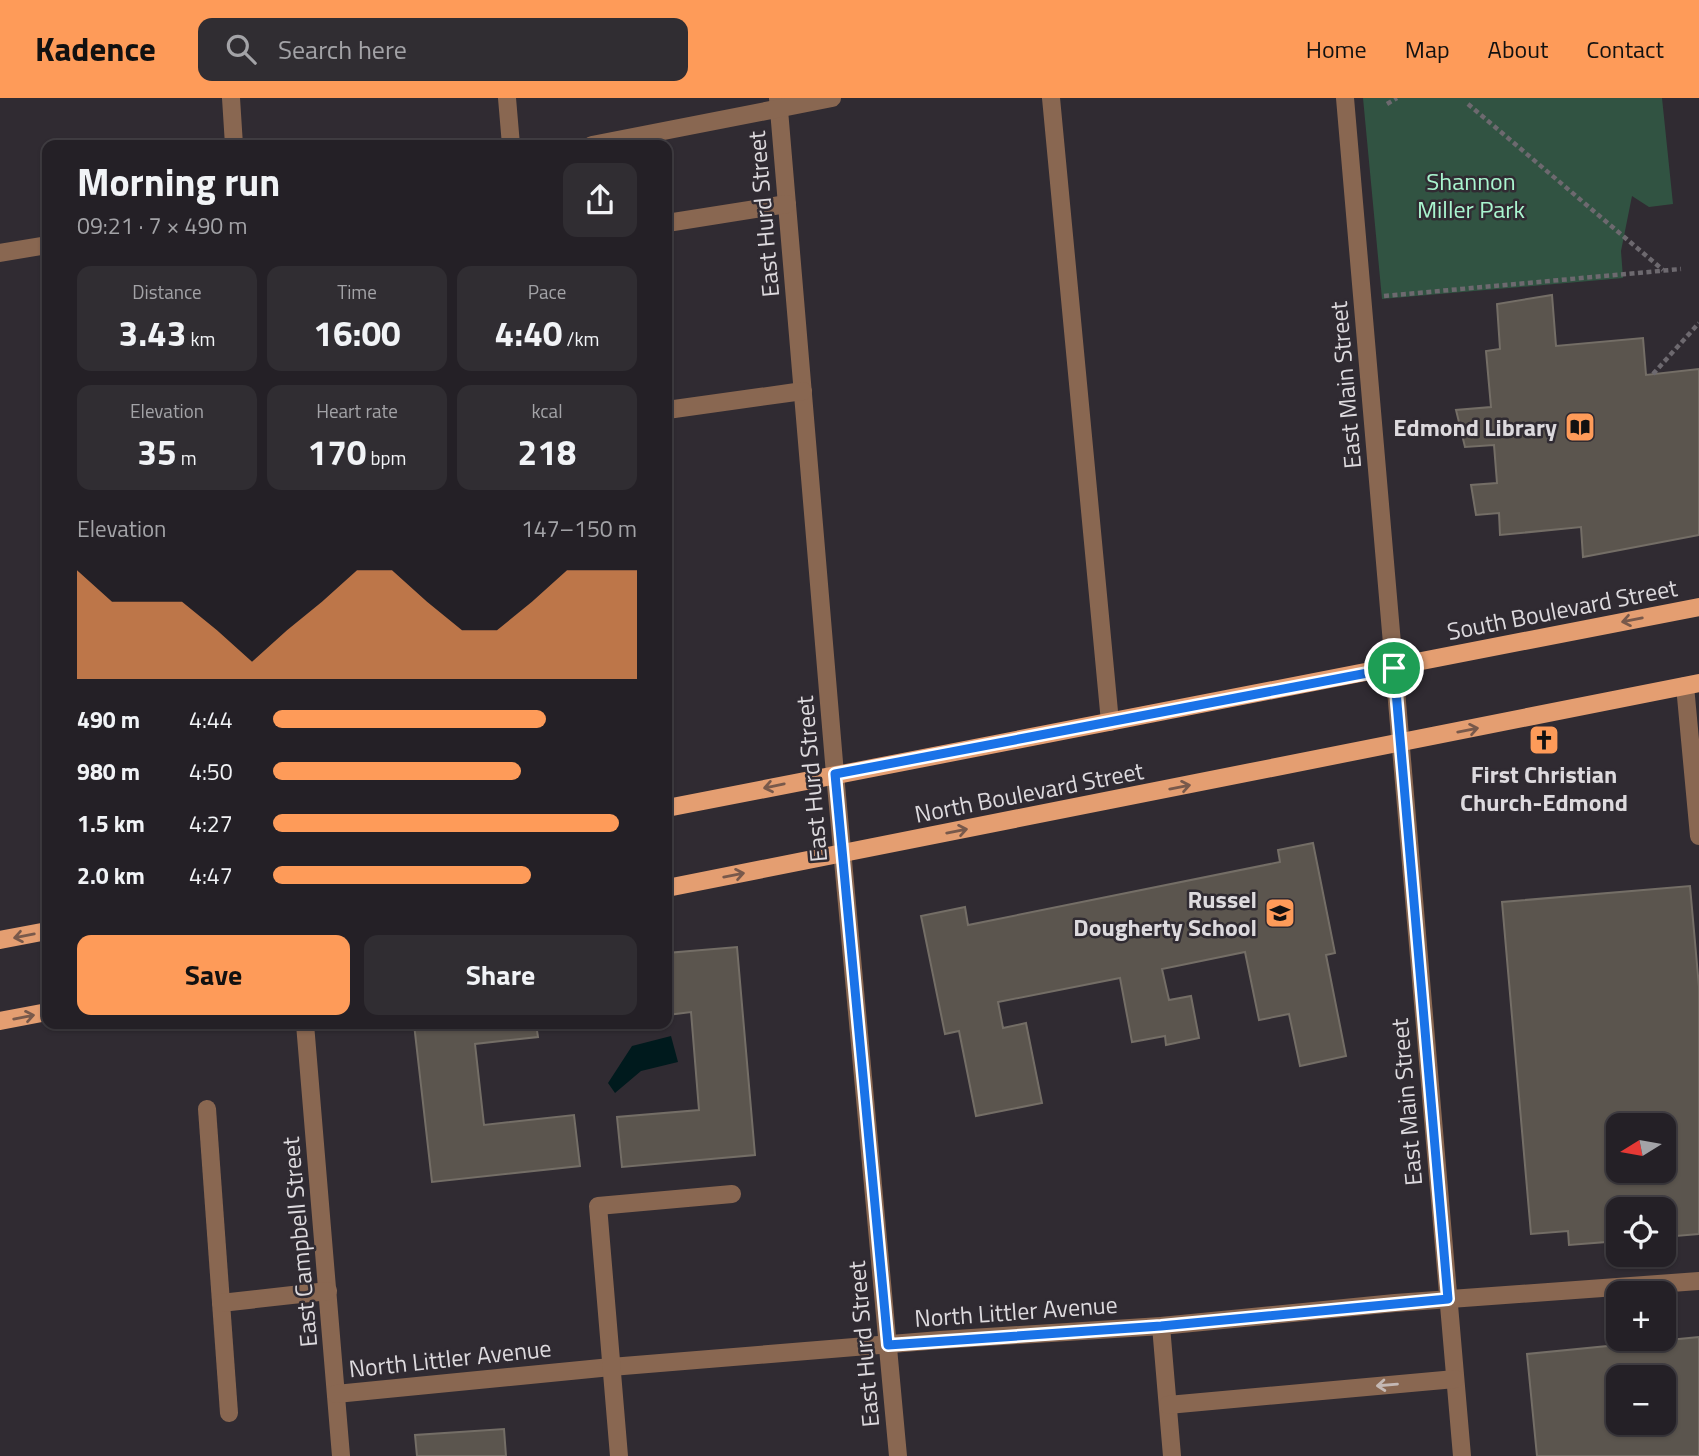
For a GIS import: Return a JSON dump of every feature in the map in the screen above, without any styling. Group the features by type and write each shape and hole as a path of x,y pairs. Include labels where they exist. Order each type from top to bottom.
{"main road":[{"name":"South Boulevard Street","path":"1394,668 1699,607"},
{"path":"672,807 1394,668"},
{"path":"1401,743 1692,684"},
{"name":"North Boulevard Street","path":"672,887 1401,743"},
{"path":"0,940 42,932"},
{"path":"0,1021 42,1013"}],"street":[{"path":"231,98 234,140"},
{"path":"508,98 511,140"},
{"path":"614,140 778,103 832,98"},
{"path":"1051,98 1110,722"},
{"name":"East Main Street","path":"1345,98 1462,1456"},
{"name":"East Hurd Street","path":"778,103 842,854 898,1456"},
{"path":"672,222 787,204"},
{"path":"0,253 42,246"},
{"path":"672,409 803,391"},
{"path":"1692,684 1699,836"},
{"name":"East Campbell Street","path":"305,1029 341,1456"},
{"path":"207,1109 229,1413"},
{"path":"619,1456 598,1206 732,1194"},
{"name":"North Littler Avenue","path":"336,1394 611,1367 1161,1326 1448,1299 1699,1281"},
{"path":"221,1303 328,1291"},
{"path":"1161,1326 1172,1456"},
{"path":"1168,1405 1455,1379"}],"path":[{"path":"1387,104 1398,98"},
{"path":"1468,104 1664,271"},
{"path":"1362,298 1681,269"},
{"path":"1653,374 1699,323"}],"green space":[{"name":"Shannon Miller Park","path":"1363,98 1662,98 1673,204 1649,207 1632,196 1621,251 1623,278 1382,299"}],"water":[{"path":"671,1036 678,1062 641,1071 615,1093 608,1083 632,1046"}],"building":[{"name":"Edmond Library","path":"1552,295 1556,346 1643,338 1646,375 1699,369 1699,535 1583,557 1581,527 1500,535 1499,513 1476,515 1471,485 1497,483 1494,445 1465,447 1456,410 1491,407 1486,351 1500,349 1497,304"},
{"path":"1313,843 1335,953 1326,955 1346,1056 1300,1066 1289,1014 1259,1020 1245,952 1162,969 1169,1000 1191,996 1199,1038 1166,1045 1165,1036 1132,1042 1120,978 998,1002 1003,1028 1026,1023 1042,1103 976,1116 959,1031 945,1034 921,916 965,907 968,925 1280,862 1278,850"},
{"path":"1690,886 1699,987 1699,1234 1676,1236 1676,1197 1606,1197 1606,1242 1569,1245 1568,1231 1531,1234 1502,902"},
{"path":"737,947 755,1155 622,1167 617,1117 699,1110 691,1012 672,1014 672,953"},
{"path":"415,1029 537,1029 538,1037 475,1044 484,1125 574,1115 580,1166 432,1182"},
{"path":"1699,1337 1699,1456 1537,1456 1527,1354 1606,1346 1606,1351 1676,1351 1676,1339"},
{"path":"504,1429 506,1456 417,1456 415,1435"}],"place":[{"name":"Edmond Library","path":"1580,427"},
{"name":"First Christian Church-Edmond","path":"1544,740"},
{"name":"Russel Dougherty School","path":"1280,913"}],"route":[{"path":"1394,668 1448,1299 1161,1326 888,1345 835,774 1394,668"}]}
